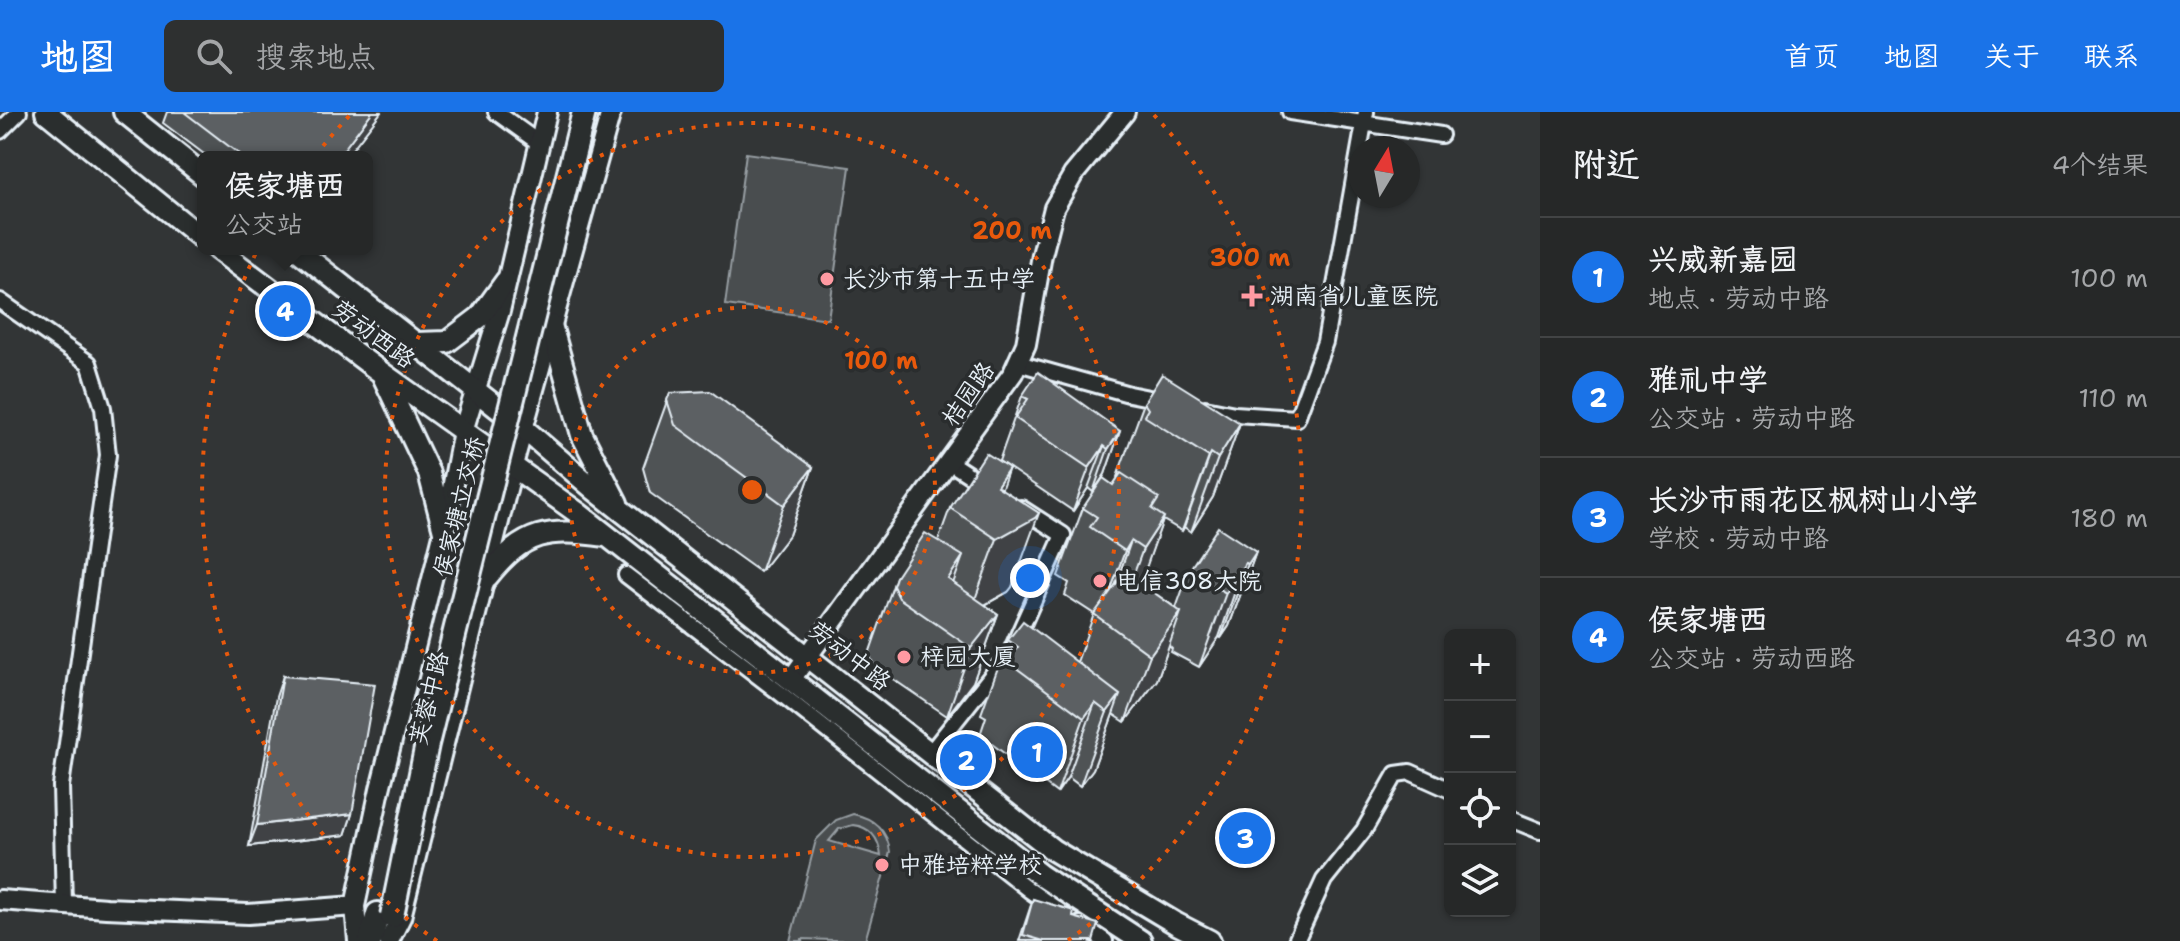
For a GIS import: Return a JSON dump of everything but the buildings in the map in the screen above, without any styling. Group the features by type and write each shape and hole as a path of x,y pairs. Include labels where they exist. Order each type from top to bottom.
{"main road":[{"path":"46,112 197,234"},
{"path":"124,112 197,170"},
{"name":"侯家塘立交桥","path":"385,915 414,740 570,112"},
{"name":"侯家塘立交桥","path":"385,915 584,112"},
{"name":"劳动西路","path":"225,255 463,431"},
{"name":"劳动西路","path":"304,255 474,390"},
{"path":"416,343 447,342 480,317 506,281"},
{"path":"551,325 582,435 621,510"},
{"path":"381,373 429,473 444,531"},
{"name":"劳动中路","path":"474,390 621,510 1053,850 1210,941"},
{"path":"463,431 608,536 1040,875 1141,941"},
{"path":"487,577 517,544 544,533 572,531 608,536"},
{"path":"370,941 385,915"},
{"path":"385,915 386,941"}],"street":[{"path":"0,131 19,112"},
{"path":"496,112 539,143"},
{"path":"358,941 355,906 380,789 444,531 463,431 500,311 547,112"},
{"path":"523,428 611,112"},
{"name":"桔园路","path":"792,678 1013,373 1026,344 1054,208 1073,175 1125,112"},
{"path":"1290,112 1365,118 1441,135"},
{"path":"1018,363 1129,394 1235,414 1297,418 1325,342 1365,118"},
{"path":"0,301 89,363 103,408 108,455 61,786 64,905"},
{"name":"芙蓉中路","path":"386,941 401,917 523,428"},
{"path":"930,753 1011,651 1063,535 949,462"},
{"path":"626,575 1029,890 1105,941"},
{"path":"1296,941 1324,880 1364,830 1396,774 1410,772 1444,787"},
{"path":"1516,821 1540,831"},
{"path":"0,900 248,914 355,906"}],"shaded area":[{"path":"746,153 850,167 828,319 725,305"},
{"path":"853,814 867,819 879,827 889,845 890,852 865,941 790,941 816,840 836,820","holes":["853,825 873,834 881,856 829,841 839,829"]}],"place":[{"name":"长沙市第十五中学","path":"827,279"},
{"name":"湖南省儿童医院","path":"1252,296"},
{"name":"侯家塘西","path":"285,311"},
{"name":"电信308大院","path":"1100,581"},
{"name":"梓园大厦","path":"904,657"},
{"name":"兴威新嘉园","path":"1037,752"},
{"name":"雅礼中学","path":"966,760"},
{"name":"长沙市雨花区枫树山小学","path":"1245,838"},
{"name":"中雅培粹学校","path":"882,865"}]}
